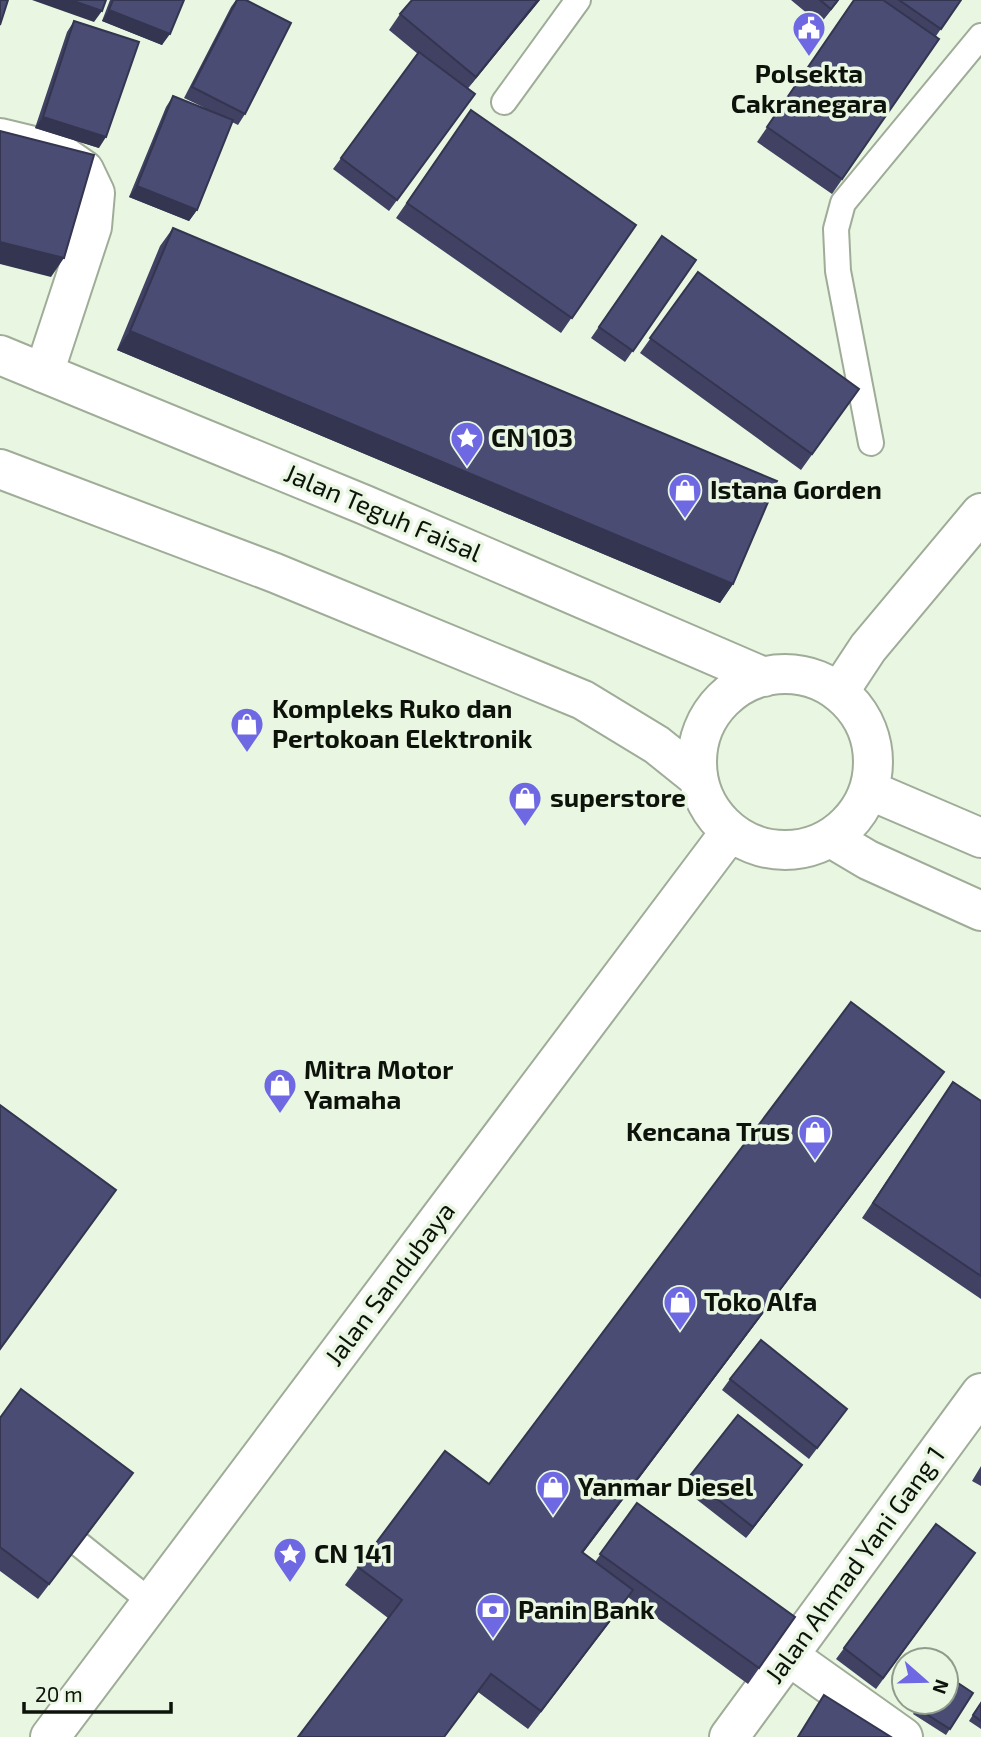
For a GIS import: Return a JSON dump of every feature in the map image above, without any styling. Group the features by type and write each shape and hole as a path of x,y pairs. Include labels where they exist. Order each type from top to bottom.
{"main road":[{"path":"0,138 58,152 84,170 95,193 92,227 44,373"},
{"name":"Jalan Teguh Faisal","path":"0,355 365,505 764,677"},
{"path":"0,469 275,573 583,700 657,745 698,778"},
{"path":"839,692 868,648 981,513"},
{"path":"790,674 816,679 839,692 858,712 870,736 874,763 869,790 860,809 847,825 831,838 811,848 790,851 759,846 730,832 709,808 698,778 697,759 706,722 731,693 746,683 764,677 790,674"},
{"path":"869,790 981,838"},
{"name":"Jalan Sandubaya","path":"50,1737 730,832"},
{"path":"831,838 868,860 981,911"},
{"name":"Jalan Ahmad Yani Gang 1","path":"729,1737 981,1393"},
{"path":"789,1656 903,1737"}],"lane":[{"path":"504,102 579,0"},
{"path":"871,443 838,271 836,229 843,203 981,36"},
{"path":"80,1545 151,1601"}],"building":[{"path":"0,0 8,0 0,25"},
{"path":"71,0 106,0 102,11"},
{"path":"113,0 184,0 170,34 109,10"},
{"path":"237,0 246,0 291,23 245,114 192,87"},
{"path":"412,0 538,0 476,77 400,14"},
{"path":"820,0 838,0 831,9"},
{"path":"854,0 883,0 939,39 842,179 767,127"},
{"path":"899,0 961,0 941,29"},
{"path":"74,21 139,42 106,137 43,117"},
{"path":"419,52 475,94 397,200 341,158"},
{"path":"173,96 233,120 197,210 137,186"},
{"path":"471,110 636,225 572,318 407,203"},
{"path":"0,131 94,155 64,258 0,242"},
{"path":"173,228 777,481 733,584 130,331"},
{"path":"662,236 696,260 633,351 599,327"},
{"path":"698,272 859,389 812,454 650,338"},
{"path":"851,1002 944,1072 582,1552 633,1590 541,1711 491,1674 444,1737 298,1737 402,1600 358,1567 445,1451 489,1484"},
{"path":"953,1082 981,1101 981,1276 873,1203"},
{"path":"0,1105 116,1190 0,1349"},
{"path":"761,1340 847,1409 817,1448 730,1379"},
{"path":"21,1389 133,1473 49,1584 0,1547 0,1418"},
{"path":"738,1415 802,1465 753,1527 689,1477"},
{"path":"637,1503 795,1617 759,1668 600,1554"},
{"path":"936,1524 975,1553 907,1646 890,1646 890,1668 883,1678 844,1648"},
{"path":"960,1684 973,1693 960,1713"},
{"path":"824,1695 891,1737 798,1737"},
{"path":"981,1703 981,1721 973,1715"},
{"path":"930,1716 958,1716 950,1729"}],"place":[{"name":"Polsekta Cakranegara","path":"809,58"},
{"name":"CN 103","path":"467,468"},
{"name":"Istana Gorden","path":"685,520"},
{"name":"Kompleks Ruko dan Pertokoan Elektronik","path":"247,754"},
{"name":"superstore","path":"525,828"},
{"name":"Mitra Motor Yamaha","path":"280,1115"},
{"name":"Kencana Trus","path":"815,1162"},
{"name":"Toko Alfa","path":"680,1332"},
{"name":"Yanmar Diesel","path":"553,1517"},
{"name":"CN 141","path":"290,1584"},
{"name":"Panin Bank","path":"493,1640"}]}
